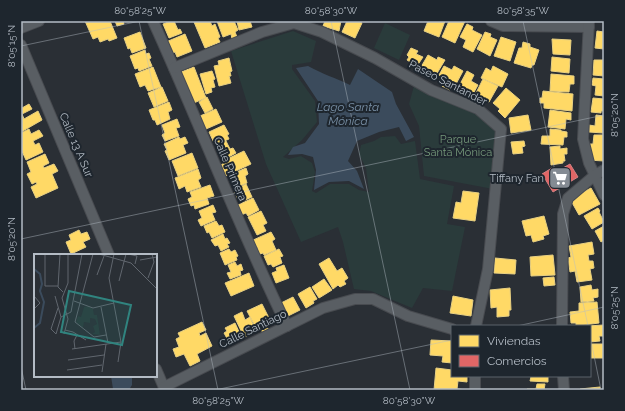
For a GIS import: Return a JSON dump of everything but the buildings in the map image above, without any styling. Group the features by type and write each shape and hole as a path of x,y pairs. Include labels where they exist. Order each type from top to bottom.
{"street":[{"path":"21,28 39,21"},
{"name":"Calle Primera","path":"153,21 259,270 287,326"},
{"path":"491,21 503,26 589,24 583,139 589,163 600,173 604,195"},
{"name":"Paseo Santander","path":"174,68 262,32 294,23 322,32 375,58 431,90 478,109 496,124 501,129 488,269 476,325"},
{"name":"Calle 13 A Sur","path":"21,45 109,254"},
{"path":"562,325 562,214 568,198 600,173"},
{"name":"Calle Santiago","path":"164,388 323,308 355,298 373,299 408,316 451,329"},
{"path":"157,371 164,388"},
{"path":"475,377 475,390"},
{"path":"564,377 564,390"}],"green space":[{"path":"385,23 410,35 399,60 374,48"},
{"path":"293,31 316,41 311,62 292,65 292,69 315,101 317,122 302,140 283,157 289,159 301,156 312,163 315,172 312,191 316,193 330,184 349,184 359,190 369,192 366,168 359,154 361,145 381,137 395,136 401,144 415,141 420,179 454,186 447,224 465,227 452,291 423,288 412,308 371,291 354,289 338,227 301,242 266,164 231,51"},
{"name":"Parque Santa Mónica","path":"414,86 475,111 498,132 493,189 424,176 419,126 409,104"}],"water":[{"name":"Lago Santa Mónica","path":"308,66 350,85 358,69 392,92 396,104 414,137 406,141 399,127 379,132 357,141 348,161 357,171 364,189 349,181 329,182 314,190 316,170 313,157 302,154 288,155 293,147 305,143 319,124 318,101 296,68"},
{"path":"111,377 132,377 132,385 129,390 113,389"}],"place":[{"name":"Tiffany Fan","path":"560,178"}]}
